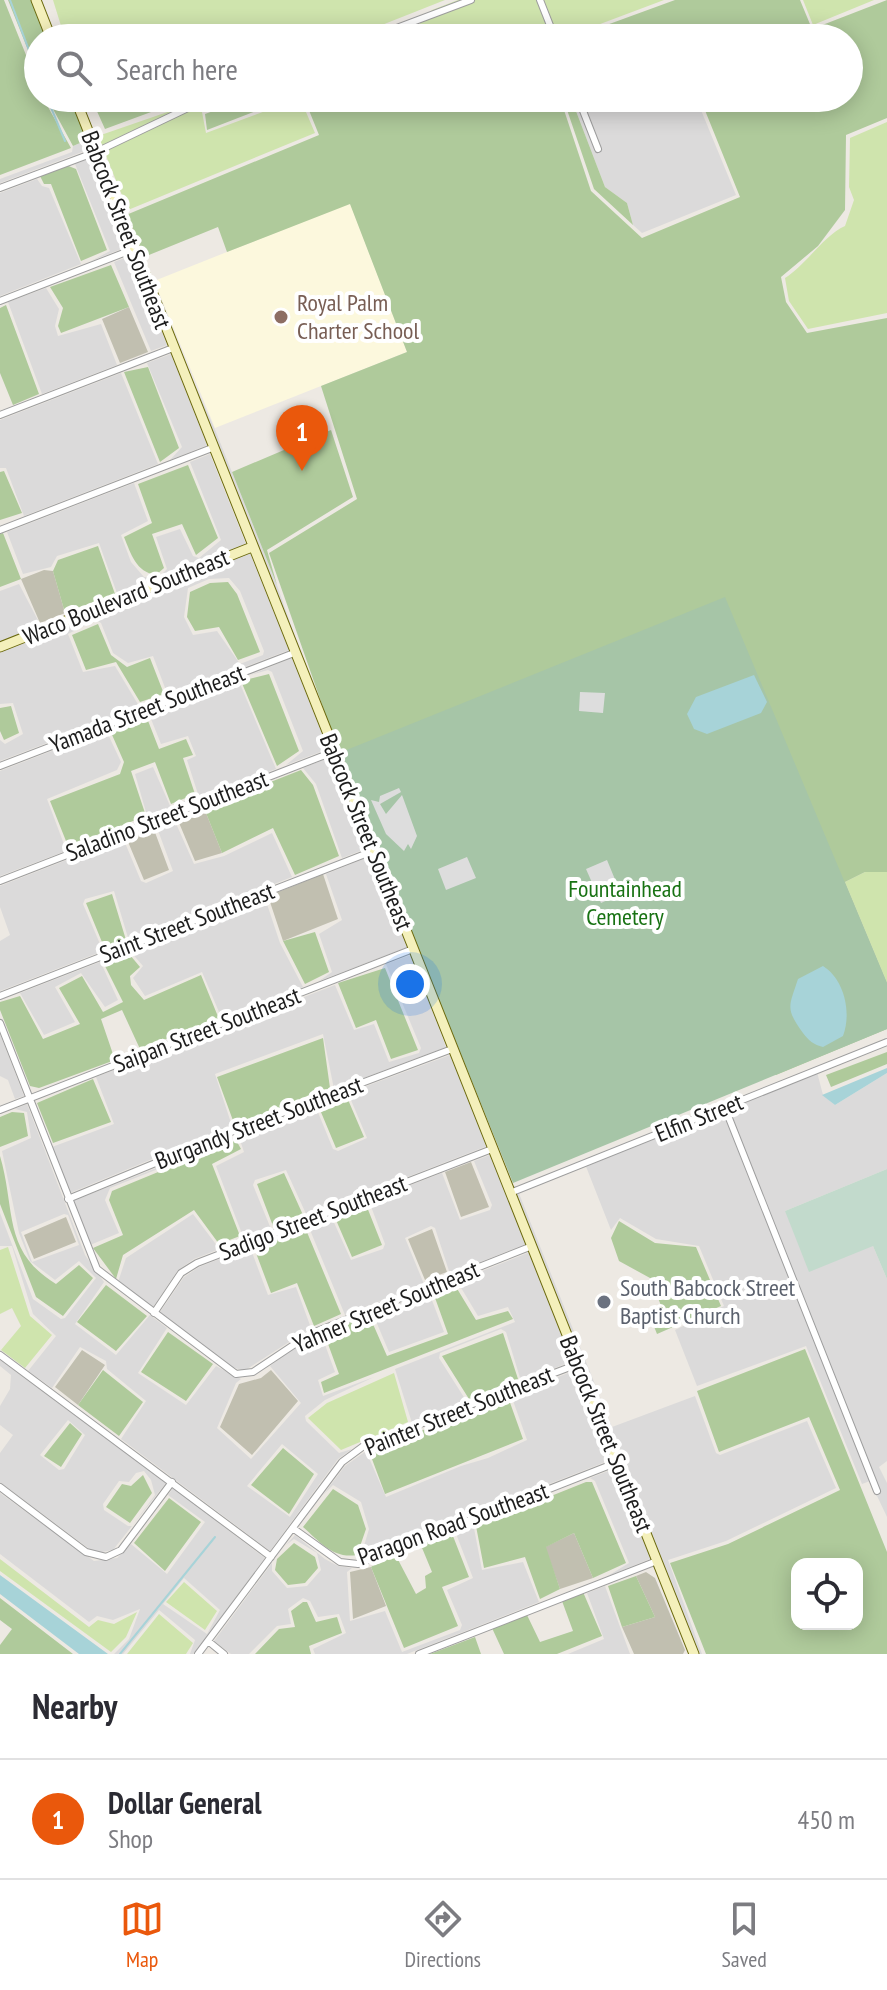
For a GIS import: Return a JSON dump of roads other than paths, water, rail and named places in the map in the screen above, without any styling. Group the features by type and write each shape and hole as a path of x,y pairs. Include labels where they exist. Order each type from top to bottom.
{"main road":[{"path":"36,0 45,24"},
{"name":"Babcock Street Southeast","path":"80,112 694,1654"},
{"name":"Waco Boulevard Southeast","path":"0,647 252,547"}],"street":[{"path":"407,24 471,0"},
{"path":"540,0 549,24"},
{"path":"0,188 96,152 180,112"},
{"path":"583,112 598,149"},
{"path":"0,301 134,249"},
{"path":"0,415 173,348"},
{"path":"0,530 212,448"},
{"name":"Yamada Street Southeast","path":"0,766 294,653"},
{"name":"Saladino Street Southeast","path":"0,881 333,752"},
{"name":"Saint Street Southeast","path":"0,996 373,851"},
{"name":"Saipan Street Southeast","path":"0,1110 413,949"},
{"path":"0,1023 97,1269 154,1313"},
{"name":"Elfin Street","path":"510,1193 887,1042"},
{"name":"Burgandy Street Southeast","path":"68,1199 226,1134 452,1049"},
{"path":"725,1108 877,1491"},
{"name":"Sadigo Street Southeast","path":"154,1313 181,1273 197,1263 492,1149"},
{"name":"Yahner Street Southeast","path":"154,1313 227,1370 245,1375 310,1334 532,1246"},
{"path":"0,1355 271,1557"},
{"name":"Painter Street Southeast","path":"198,1654 342,1462 365,1445 578,1364"},
{"name":"Paragon Road Southeast","path":"294,1529 340,1562 358,1564 618,1462"},
{"path":"0,1487 86,1552 106,1557 121,1550 172,1482"},
{"path":"419,1654 657,1561"},
{"path":"208,1641 224,1654"}],"water":[{"path":"754,675 767,702 761,713 707,734 694,729 687,714 696,697"},
{"path":"823,966 841,988 847,1017 843,1036 823,1047 805,1036 790,1007 798,979"},
{"path":"887,1068 887,1073 835,1105 822,1095"},
{"path":"0,1575 108,1654 79,1654 0,1594"}],"waterway":[{"path":"10,0 24,37"},
{"path":"53,112 65,141"},
{"path":"120,1654 215,1537"}],"place":[{"name":"Royal Palm Charter School","path":"281,317"},
{"name":"Dollar General","path":"302,471"},
{"name":"South Babcock Street Baptist Church","path":"604,1302"}],"park label":[{"name":"Fountainhead Cemetery","path":"625,903"}]}
